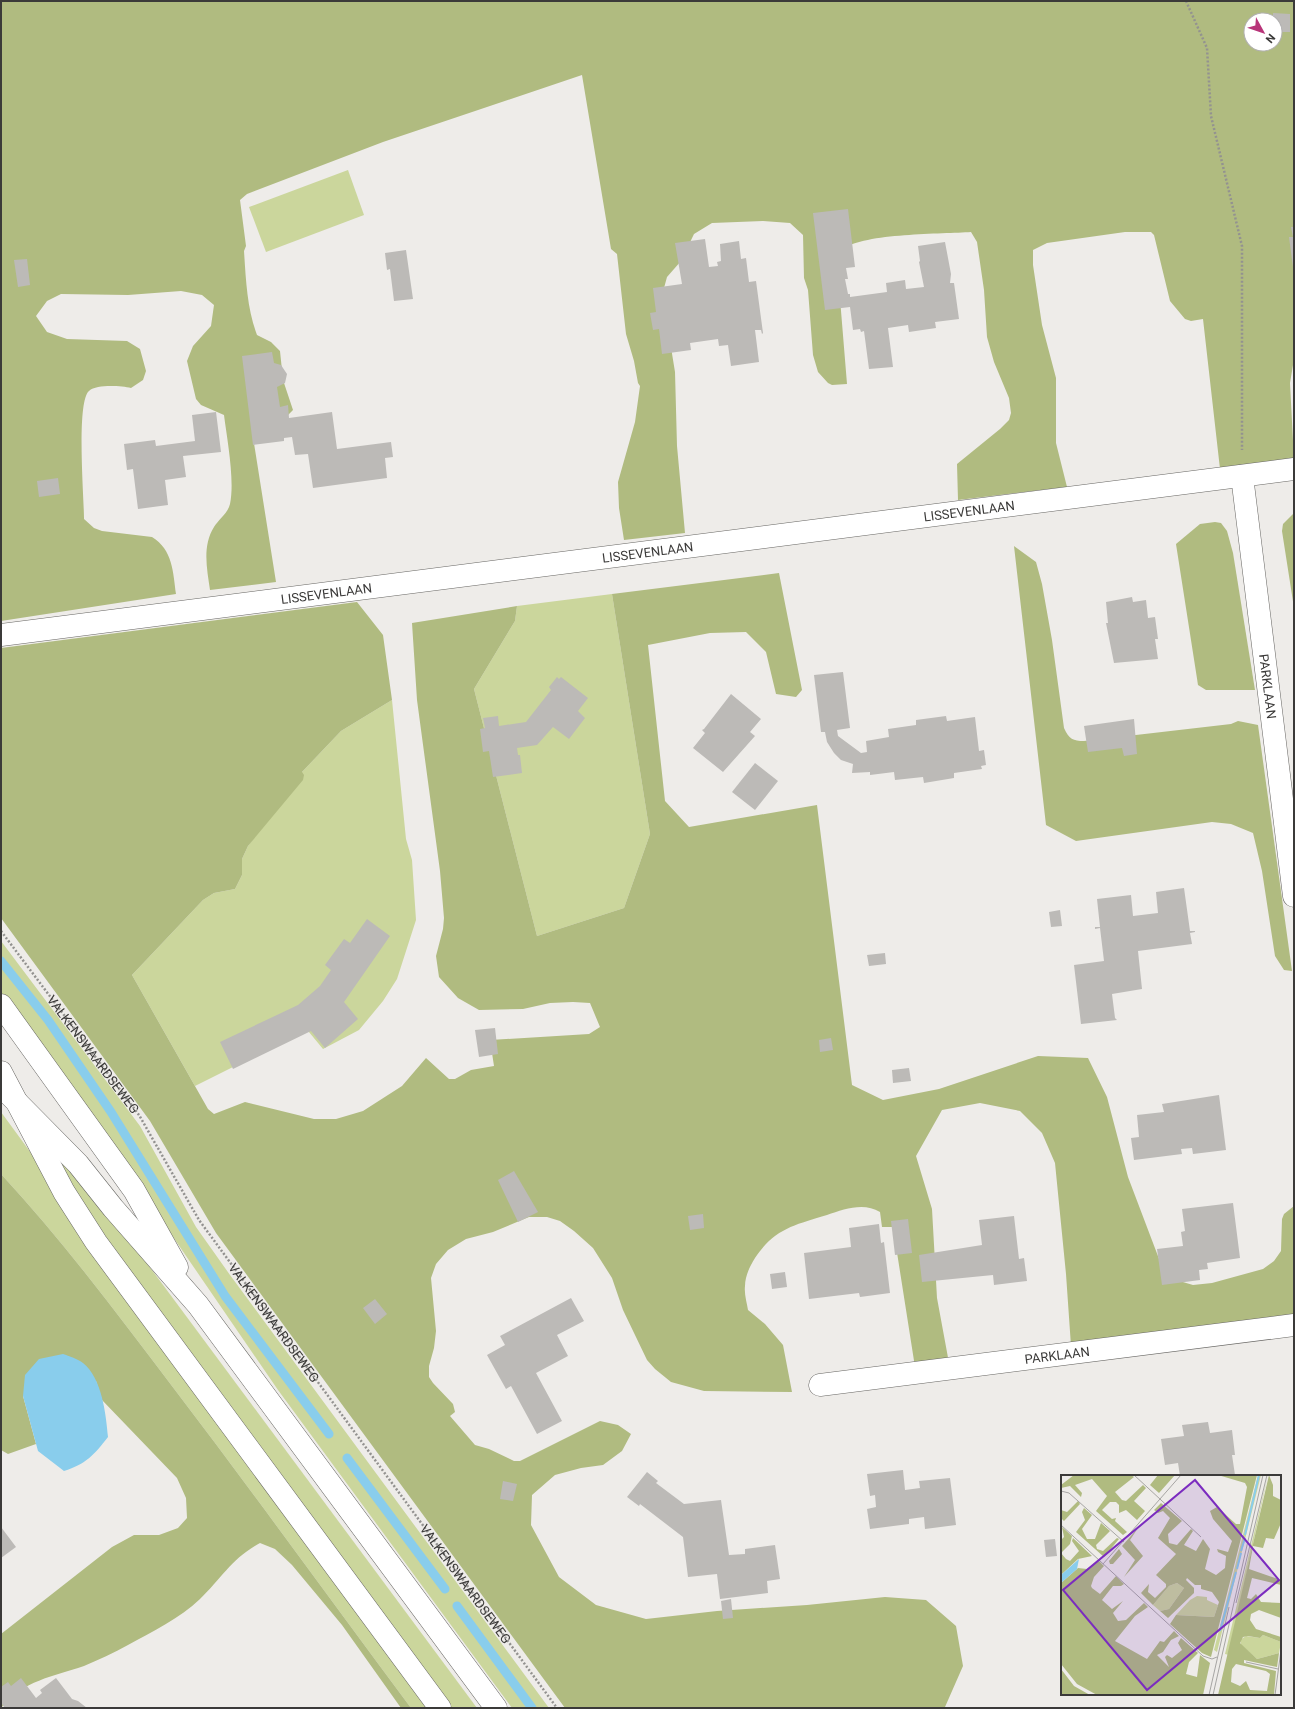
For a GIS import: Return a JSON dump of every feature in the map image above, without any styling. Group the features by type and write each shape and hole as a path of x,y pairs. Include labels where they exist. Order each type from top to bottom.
{"street":[{"name":"LISSEVENLAAN","path":"1,635 1294,469"},
{"name":"PARKLAAN","path":"1242,476 1286,766 1294,896"},
{"path":"1,1005 134,1190 198,1304"},
{"path":"1,1013 19,1028"},
{"path":"1,1072 8,1093 64,1192 96,1242 440,1708"},
{"path":"8,1093 78,1164 113,1208 198,1304 496,1708"},
{"name":"PARKLAAN","path":"820,1385 1294,1325"}],"path":[{"path":"1186,1 1207,48 1211,116 1242,246 1242,476"},
{"name":"VALKENSWAARDSEWEG","path":"1,931 136,1110 199,1220 557,1708"}],"green space":[{"path":"1,1 1294,1 1294,359 1290,383 1294,460 1220,469 1203,319 1191,321 1185,319 1170,301 1154,235 1151,232 1125,232 1047,243 1033,250 1033,265 1042,325 1056,378 1056,443 1067,487 958,500 957,464 1000,429 1009,420 1011,413 1009,398 994,362 987,337 984,290 977,242 971,232 885,237 853,244 843,249 837,262 847,384 832,385 828,383 818,372 813,355 808,290 804,278 803,235 790,223 763,221 712,223 694,234 681,261 667,277 664,288 668,329 675,372 677,446 685,533 624,540 619,508 618,482 635,422 640,386 626,334 617,254 611,249 582,75 383,142 247,194 240,200 246,246 244,251 246,284 251,315 257,335 271,342 280,351 283,380 293,410 283,420 253,437 276,582 210,590 206,558 208,542 214,527 230,504 232,483 230,460 224,415 201,405 196,399 187,361 193,346 211,326 214,305 202,295 181,291 128,295 61,294 47,301 36,316 47,332 67,339 127,341 140,349 146,371 143,380 131,388 109,386 98,387 89,391 85,399 82,431 84,519 94,528 102,531 152,537 159,542 164,548 171,562 176,594 1,621"},
{"path":"348,170 364,215 266,252 249,207"},
{"path":"1294,513 1294,608 1282,531 1283,524"},
{"path":"1215,522 1221,523 1227,531 1233,553 1255,690 1206,690 1198,685 1176,544 1200,524"},
{"path":"1014,546 1036,562 1042,584 1052,640 1064,728 1072,739 1084,741 1231,724 1238,721 1258,725 1292,971 1284,970 1275,956 1262,871 1253,833 1231,824 1212,822 1076,841 1046,825"},
{"path":"779,573 802,690 796,697 776,694 766,652 746,632 710,633 648,645 665,801 689,827 817,805 852,1085 883,1100 939,1089 1038,1056 1088,1058 1107,1097 1128,1177 1164,1272 1176,1280 1193,1285 1212,1283 1263,1269 1274,1261 1281,1251 1282,1219 1284,1214 1294,1206 1294,1317 1071,1346 1066,1274 1055,1163 1042,1133 1020,1111 980,1103 942,1110 916,1156 932,1209 937,1298 949,1363 915,1367 893,1227 882,1227 880,1212 867,1207 847,1209 786,1229 770,1240 755,1258 750,1268 746,1279 745,1289 748,1310 765,1324 783,1345 792,1392 704,1391 671,1382 655,1369 647,1360 623,1310 612,1278 593,1248 560,1221 547,1217 529,1217 493,1232 466,1239 448,1250 436,1264 431,1278 436,1331 434,1348 429,1366 429,1377 453,1404 455,1412 450,1416 475,1445 489,1449 514,1461 520,1461 600,1421 618,1425 631,1434 622,1451 603,1465 581,1468 555,1475 532,1495 531,1525 559,1577 596,1605 646,1619 717,1611 807,1605 885,1597 926,1600 956,1626 963,1666 945,1707 941,1708 565,1708 216,1233 150,1121 1,918 1,648 357,602 383,635 392,700 341,731 302,772 304,775 303,780 248,846 242,859 242,875 235,889 214,893 203,900 132,975 208,1109 214,1114 245,1102 314,1119 336,1119 363,1111 402,1086 426,1058 449,1079 455,1079 471,1070 494,1066 490,1040 589,1034 600,1027 590,1003 550,1003 523,1009 479,1010 458,998 439,977 436,956 443,929 444,918 440,871 417,700 412,623 517,606 515,621 474,689 537,936 624,908 650,834 612,594"},
{"path":"612,594 650,834 624,908 537,936 474,689 515,621 517,606"},
{"path":"392,700 406,839 412,860 416,920 397,979 383,1001 359,1030 323,1049 304,1026 233,1067 195,1086 132,975 203,900 214,893 235,889 242,875 242,859 248,846 302,772 341,731"},
{"path":"1,941 140,1126 196,1227 230,1275 549,1708 512,1708 278,1390 99,1129 1,997"},
{"path":"1,1112 31,1153 60,1200 431,1708 411,1708 235,1469 112,1307 47,1226 1,1174"},
{"path":"49,1148 123,1231 477,1708 450,1708 112,1251"},
{"path":"1,1174 47,1226 112,1307 235,1469 411,1708 401,1708 342,1625 292,1565 275,1549 260,1543 234,1562 208,1591 192,1606 166,1624 100,1659 29,1685 19,1691 1,1708 1,1634 112,1547 134,1535 159,1535 178,1528 187,1518 186,1498 177,1478 102,1400 96,1381 23,1396 36,1444 8,1454 1,1450"}],"water":[{"path":"63,1354 83,1363 95,1378 102,1397 108,1437 84,1462 64,1471 38,1451 23,1396 25,1375 39,1359"}],"building":[{"path":"1283,14 1290,14 1290,32 1283,32"},
{"path":"848,209 855,267 846,268 848,279 845,279 850,297 887,292 886,283 905,280 906,289 924,287 919,262 918,246 945,242 951,274 950,283 954,283 959,319 935,322 936,328 909,332 908,325 888,328 893,367 869,369 864,331 861,332 860,329 853,330 850,307 825,310 813,213"},
{"path":"1291,227 1294,227 1293,267 1289,237 1293,237"},
{"path":"705,239 709,267 718,266 717,262 721,261 720,244 739,241 741,259 746,258 749,282 756,281 763,333 762,334 761,330 755,330 759,362 731,366 728,345 719,346 718,339 690,343 691,350 662,354 659,329 653,330 650,313 656,312 653,288 682,284 675,243"},
{"path":"406,250 413,299 394,301 390,269 387,270 385,253"},
{"path":"27,259 30,285 18,287 14,260"},
{"path":"272,352 274,363 281,365 287,374 285,383 277,387 280,407 288,405 289,418 332,412 337,449 391,442 393,457 385,458 387,478 313,488 308,454 295,455 292,437 284,438 284,441 253,445 242,356"},
{"path":"216,412 221,452 183,456 186,477 165,480 168,505 138,509 133,469 127,470 124,444 155,440 156,446 195,441 192,415"},
{"path":"58,478 60,494 39,497 37,481"},
{"path":"1132,597 1133,602 1146,600 1148,618 1155,617 1158,639 1155,639 1158,659 1114,663 1106,623 1108,623 1106,602"},
{"path":"843,672 850,728 837,730 838,736 861,753 867,752 866,741 889,737 888,729 916,725 916,720 946,716 947,721 975,717 979,751 984,750 986,765 981,766 982,769 954,773 954,778 924,783 923,777 895,780 894,772 870,775 870,772 852,773 853,764 841,760 834,753 827,742 825,732 821,732 814,675"},
{"path":"557,677 559,679 561,677 588,698 578,711 585,718 569,739 553,727 537,745 517,748 518,755 520,755 522,773 493,777 489,751 483,752 480,729 485,728 483,718 498,716 499,726 526,722 551,690 549,687"},
{"path":"731,694 761,719 750,732 755,736 723,772 693,748 705,733 702,730"},
{"path":"1134,719 1137,754 1124,756 1122,748 1088,752 1084,726"},
{"path":"755,763 778,781 755,810 732,792"},
{"path":"1184,888 1190,931 1195,931 1190,933 1192,944 1138,951 1142,989 1112,994 1115,1018 1117,1020 1081,1024 1074,965 1104,961 1100,928 1095,929 1095,927 1100,927 1097,899 1131,895 1133,916 1158,913 1156,892"},
{"path":"1060,910 1062,926 1051,927 1049,912"},
{"path":"367,919 390,936 344,1002 358,1019 325,1048 311,1031 233,1069 220,1042 298,1005 320,986 331,970 325,965 344,939 350,943"},
{"path":"885,953 886,964 869,966 867,955"},
{"path":"495,1028 498,1054 479,1057 475,1030"},
{"path":"831,1038 833,1050 820,1052 819,1040"},
{"path":"909,1068 911,1081 893,1083 892,1070"},
{"path":"1219,1095 1226,1150 1193,1154 1192,1148 1181,1149 1182,1154 1134,1160 1131,1138 1139,1137 1137,1115 1164,1112 1162,1104"},
{"path":"514,1171 538,1212 518,1222 498,1180"},
{"path":"1233,1203 1240,1258 1207,1263 1208,1269 1199,1270 1200,1280 1162,1285 1157,1249 1183,1246 1181,1232 1185,1231 1182,1209"},
{"path":"703,1214 704,1228 690,1230 688,1216"},
{"path":"1014,1216 1019,1259 1024,1258 1027,1281 994,1285 993,1275 922,1282 919,1255 982,1245 979,1220"},
{"path":"908,1219 912,1253 895,1255 891,1221"},
{"path":"879,1224 881,1243 884,1242 890,1293 860,1297 859,1293 809,1299 804,1253 851,1247 849,1228"},
{"path":"785,1272 787,1287 772,1289 770,1274"},
{"path":"571,1298 584,1321 557,1335 568,1356 536,1373 562,1421 537,1434 511,1386 506,1389 487,1355 505,1345 500,1336"},
{"path":"375,1299 387,1314 375,1324 363,1308"},
{"path":"1208,1422 1210,1433 1232,1430 1235,1455 1232,1455 1235,1475 1180,1475 1178,1463 1165,1465 1161,1439 1184,1436 1182,1425"},
{"path":"903,1470 905,1490 920,1488 919,1481 950,1478 956,1525 925,1529 924,1517 909,1519 909,1524 870,1529 867,1509 876,1507 875,1495 870,1496 867,1474"},
{"path":"647,1472 658,1481 656,1483 684,1504 721,1500 729,1555 745,1554 745,1549 775,1545 780,1579 767,1581 768,1593 720,1599 717,1574 688,1577 683,1537 640,1504 639,1506 627,1497"},
{"path":"503,1481 517,1484 513,1501 500,1499"},
{"path":"1,1527 16,1547 1,1558"},
{"path":"1055,1539 1057,1556 1046,1557 1044,1540"},
{"path":"731,1599 733,1618 723,1619 721,1601"},
{"path":"21,1678 36,1698 42,1693 40,1690 56,1678 72,1699 78,1701 87,1708 5,1708 1,1703 1,1687 8,1682 11,1686"}],"waterway":[{"path":"1,961 48,1020 111,1112 225,1296 329,1434"},
{"path":"347,1458 445,1589"},
{"path":"457,1606 532,1708"}]}
